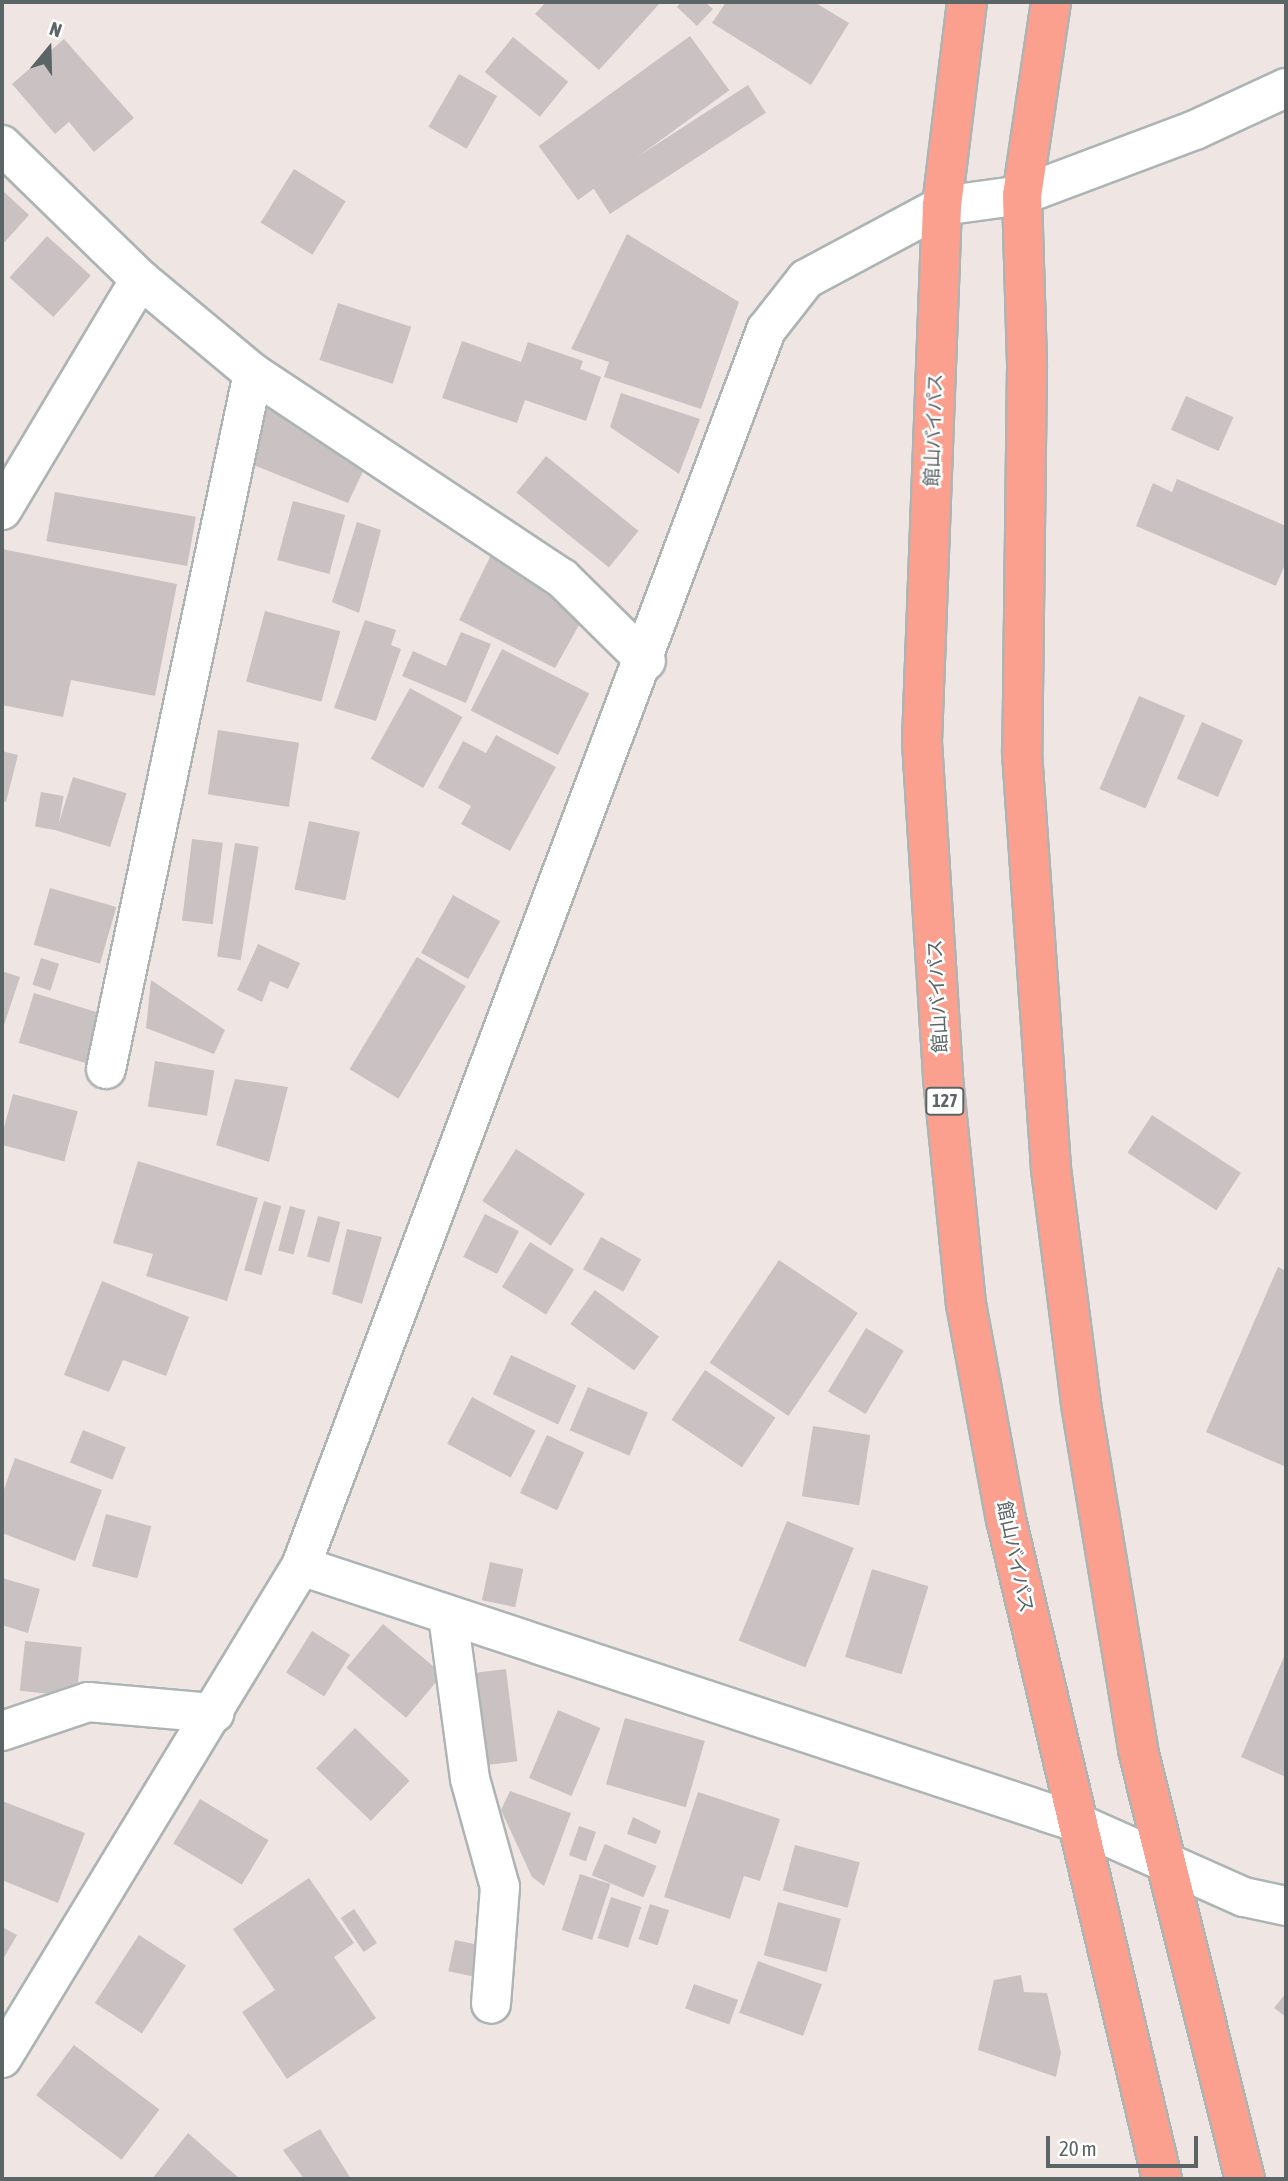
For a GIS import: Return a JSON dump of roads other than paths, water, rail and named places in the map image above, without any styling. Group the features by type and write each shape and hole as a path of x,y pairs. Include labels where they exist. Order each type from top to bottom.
{"highway":[{"name":"館山バイパス","path":"967,2 942,206 922,742 943,1078 966,1304 1073,1821 1162,2179"},
{"path":"1051,2 1022,195 1027,367 1022,753 1051,1169 1081,1404 1138,1750 1245,2179"}],"street":[{"path":"2,2058 215,1713 301,1566 646,661 766,330 806,279 942,206 1022,195 1195,130 1286,88"},
{"path":"2,145 140,279 253,373 562,578 646,661"},
{"path":"2,510 140,279"},
{"path":"106,1069 253,373"},
{"path":"301,1566 1073,1821 1168,1866 1286,1906"},
{"path":"448,1616 470,1779 500,1887 491,2004"},
{"path":"2,1731 88,1702 215,1713"}]}
